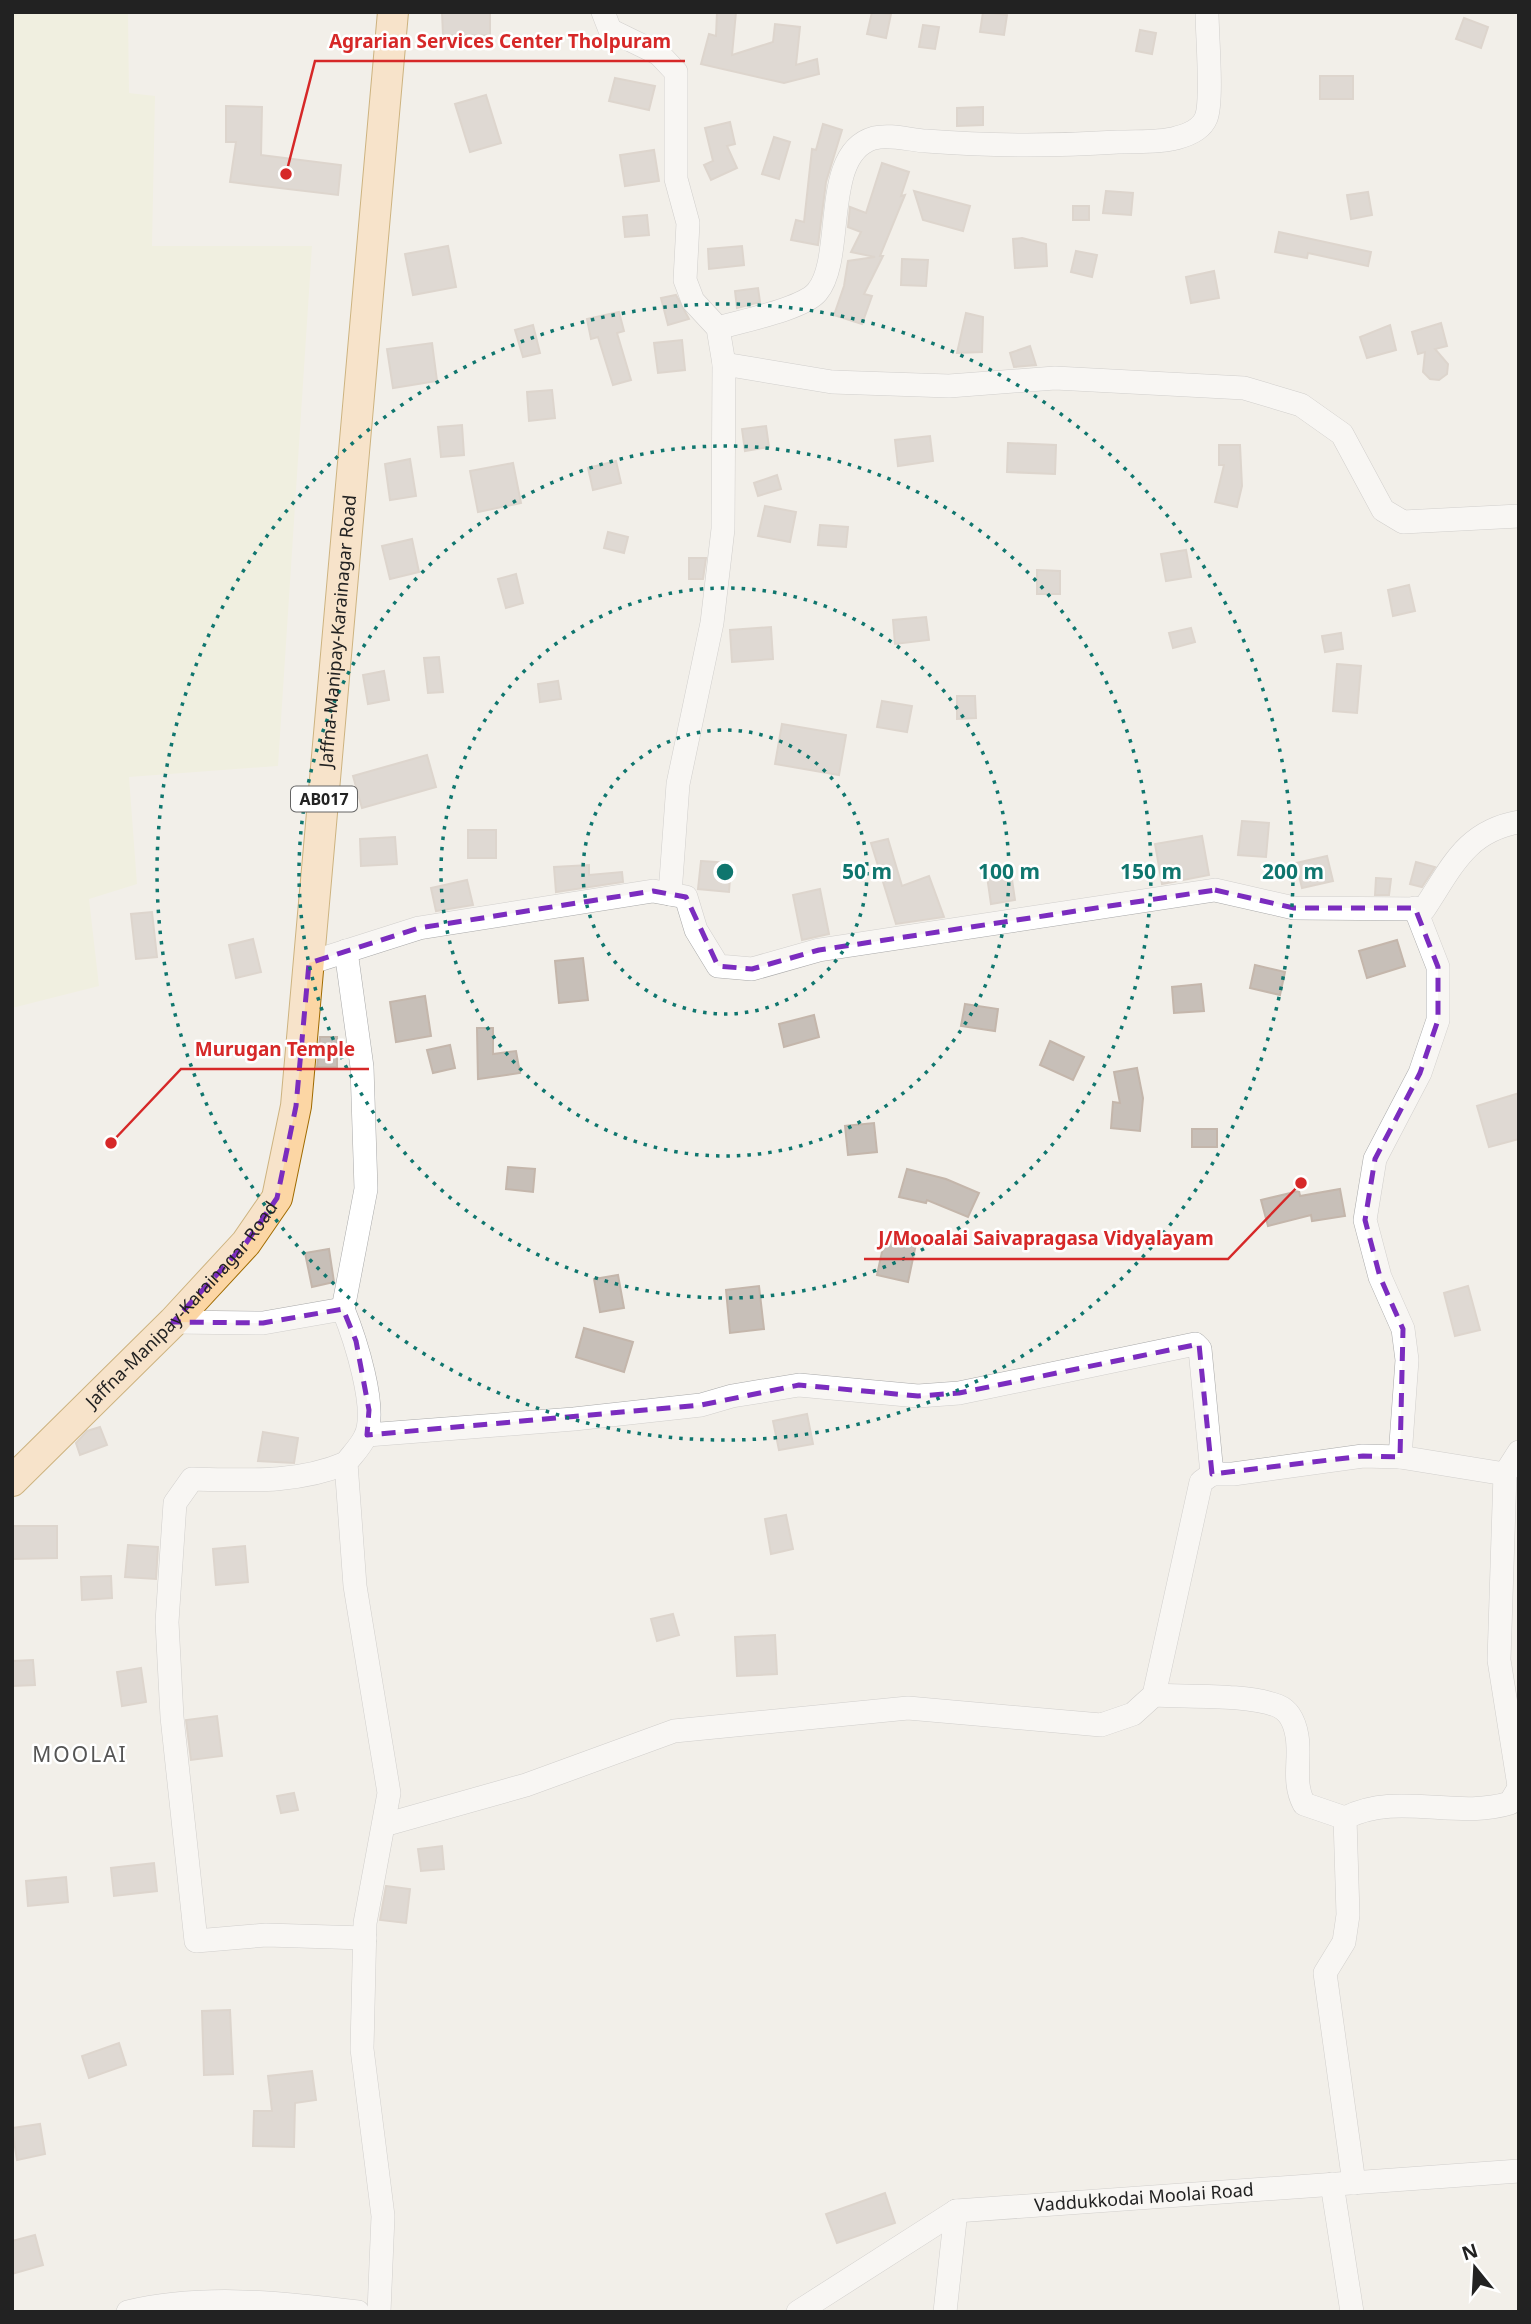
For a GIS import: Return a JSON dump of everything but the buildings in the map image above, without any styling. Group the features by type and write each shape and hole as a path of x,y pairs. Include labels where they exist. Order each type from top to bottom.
{"main road":[{"name":"Jaffna-Manipay-Karainagar Road","path":"13,1479 173,1322 246,1243 277,1198 296,1106 393,12"}],"street":[{"path":"603,12 610,30 659,54 676,72 676,179 688,223 685,280 693,301 718,328 724,364 723,529 712,623 678,784 670,894"},
{"path":"718,328 804,301 818,292 827,266 838,191 855,151 866,141 878,137 1082,145 1173,139 1190,134 1201,126 1208,110 1207,12"},
{"path":"724,364 832,382 949,386 1055,378 1244,387 1301,405 1342,434 1383,510 1403,522 1519,516"},
{"path":"309,963 419,928 653,891 685,898 696,930 718,966 752,968 819,950 1215,891 1294,908 1424,909 1467,845 1494,827 1519,822"},
{"path":"1400,1457 1407,1360 1403,1329 1380,1277 1365,1220 1375,1159 1420,1073 1438,1020 1438,967 1415,908"},
{"path":"346,951 362,1067 366,1189 343,1309 356,1341 366,1396 367,1435 346,1463 327,1471 288,1478 192,1479 175,1503 167,1622 172,1717 196,1941 266,1935 365,1938"},
{"path":"173,1322 263,1323 343,1309"},
{"path":"367,1435 676,1408 799,1385 918,1396 958,1393 1195,1344 1200,1349 1212,1474"},
{"path":"1154,1695 1260,1702 1280,1706 1293,1718 1298,1738 1296,1779 1304,1804 1345,1818 1366,1808 1401,1805 1489,1810 1510,1803 1519,1787 1499,1660 1505,1474 1519,1452"},
{"path":"384,1825 526,1785 674,1731 908,1708 1101,1725 1133,1714 1154,1695 1201,1482 1212,1474 1233,1474 1363,1455 1400,1457 1505,1474"},
{"path":"346,1463 355,1586 390,1793 365,1938 362,2049 383,2216 379,2312"},
{"path":"1345,1818 1348,1915 1344,1942 1325,1973 1352,2312"},
{"name":"Vaddukkodai Moolai Road","path":"798,2312 956,2211 1519,2171"},
{"path":"945,2312 956,2211"},
{"path":"128,2312 168,2302 294,2304 358,2312"}],"highlighted area":[{"path":"1215,890 1294,908 1415,908 1438,967 1438,1020 1420,1073 1375,1159 1365,1220 1380,1277 1403,1329 1400,1457 1363,1456 1212,1474 1199,1344 959,1393 918,1396 799,1385 701,1405 367,1435 369,1410 356,1341 343,1309 263,1323 173,1322 246,1243 277,1198 296,1106 309,963 419,928 653,891 686,897 718,966 752,969 819,950"}],"green space":[{"path":"12,12 128,12 129,93 155,96 152,246 312,246 278,766 129,777 137,884 89,899 99,986 12,1008"}],"place":[{"name":"Agrarian Services Center Tholpuram","path":"286,174"},
{"name":"Murugan Temple","path":"111,1143"},
{"name":"J/Mooalai Saivapragasa Vidyalayam","path":"1301,1183"}],"district":[{"name":"MOOLAI","path":"80,1755"}]}
